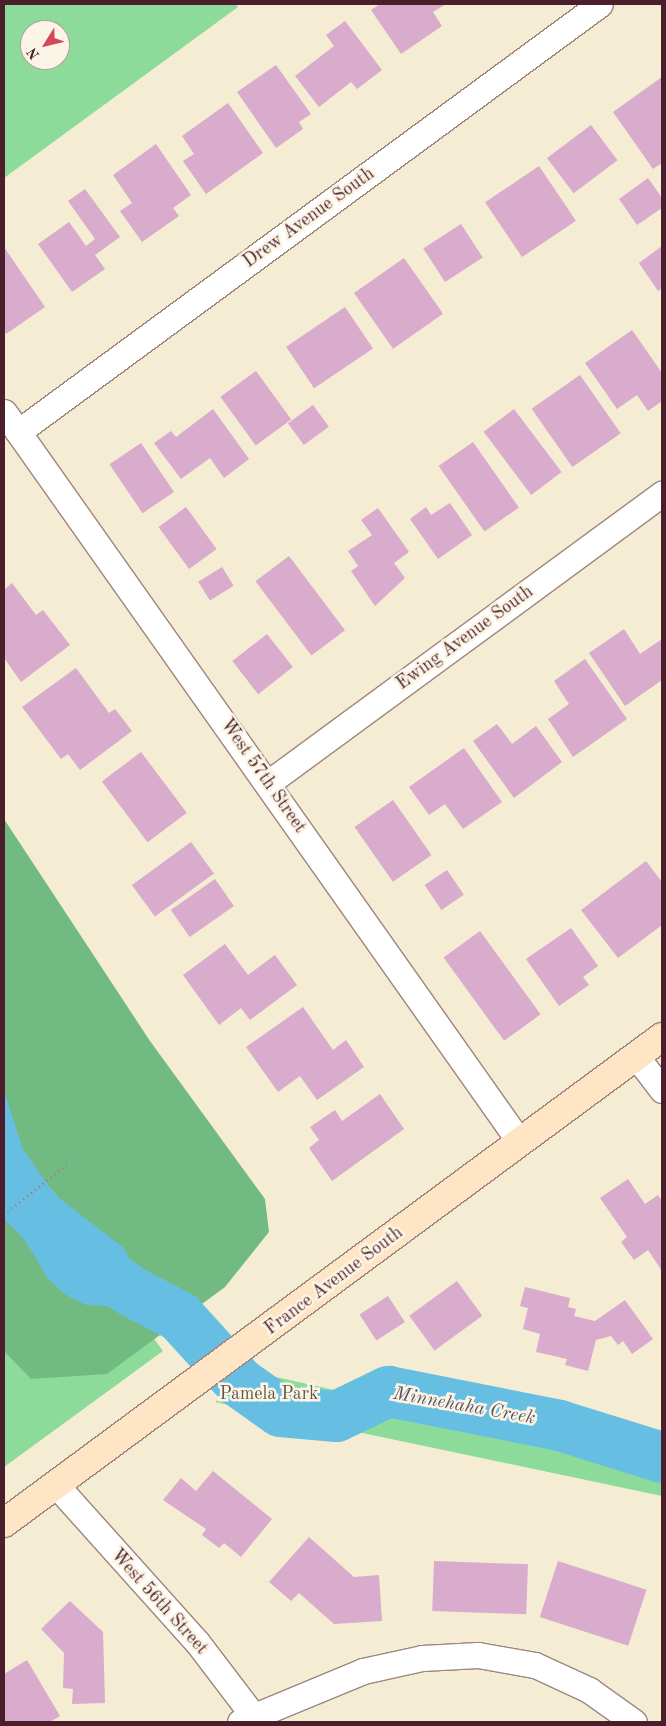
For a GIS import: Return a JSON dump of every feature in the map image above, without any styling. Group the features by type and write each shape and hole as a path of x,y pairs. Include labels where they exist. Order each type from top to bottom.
{"main road":[{"name":"France Avenue South","path":"4,1523 255,1340 519,1141 662,1037"}],"street":[{"name":"Drew Avenue South","path":"11,422 600,4"},
{"name":"West 57th Street","path":"11,422 268,782 519,1141"},
{"name":"Ewing Avenue South","path":"268,782 662,494"},
{"path":"636,1056 662,1090"},
{"name":"West 56th Street","path":"56,1485 197,1642 251,1720"},
{"path":"251,1720 363,1672 422,1658 478,1655 535,1665 589,1690 634,1722"}],"path":[{"path":"4,1215 42,1182 69,1162"}],"green space":[{"path":"4,4 236,4 238,7 4,178"},
{"path":"4,819 150,1041 265,1199 269,1232 225,1287 107,1374 31,1379 4,1351"},
{"path":"4,1134 163,1351 4,1467"},
{"name":"Pamela Park","path":"258,1373 662,1463 662,1496 215,1402"}],"water":[{"path":"4,1090 25,1157 59,1198 124,1248 141,1285 138,1307 86,1305 66,1295 47,1278 27,1242 4,1219"}],"building":[{"path":"380,4 446,4 433,12 442,26 401,54 371,10"},
{"path":"345,21 382,70 357,89 351,82 319,107 295,76 334,46 326,35"},
{"path":"276,65 311,114 299,122 303,129 276,148 237,92"},
{"path":"662,77 662,163 653,169 613,112"},
{"path":"228,103 263,153 206,194 183,161 194,154 182,136"},
{"path":"591,125 617,160 574,193 547,158"},
{"path":"156,144 191,195 173,208 179,216 142,242 120,211 132,203 113,175"},
{"path":"539,166 576,221 522,257 485,202"},
{"path":"648,178 662,198 662,208 637,225 619,199"},
{"path":"85,189 120,237 95,255 105,269 72,292 38,244 69,222 86,246 95,239 68,201"},
{"path":"461,224 483,258 445,282 423,249"},
{"path":"662,246 662,288 658,291 639,263"},
{"path":"4,247 45,307 6,334 4,330"},
{"path":"404,258 443,314 393,349 354,293"},
{"path":"345,307 373,348 314,388 286,347"},
{"path":"632,330 662,373 662,401 648,411 637,395 617,409 585,363"},
{"path":"256,371 291,420 256,445 220,397"},
{"path":"580,375 621,433 572,467 532,409"},
{"path":"313,405 329,427 304,445 288,423"},
{"path":"213,409 249,459 224,478 210,458 181,479 154,443 171,431 176,437"},
{"path":"514,409 562,472 531,495 484,432"},
{"path":"473,442 519,508 484,532 439,466"},
{"path":"141,443 174,492 142,513 109,464"},
{"path":"450,503 472,535 438,559 410,519 426,507 431,515"},
{"path":"186,507 217,549 189,569 158,527"},
{"path":"378,508 409,552 394,563 405,578 375,606 351,571 358,566 348,551 372,535 361,520"},
{"path":"289,556 345,630 311,656 255,581"},
{"path":"222,567 234,586 210,600 198,582"},
{"path":"12,583 36,615 43,610 70,645 21,682 4,658 4,590"},
{"path":"624,629 640,654 662,639 662,680 625,706 589,653"},
{"path":"267,634 293,667 258,694 232,661"},
{"path":"585,659 627,719 573,757 548,719 569,704 554,681"},
{"path":"76,668 109,713 115,709 132,731 80,770 68,754 61,759 22,707"},
{"path":"497,724 512,744 536,726 562,762 514,798 473,741"},
{"path":"464,748 502,802 463,829 445,804 429,815 409,787"},
{"path":"141,752 187,813 148,842 102,781"},
{"path":"393,800 431,855 393,882 354,827"},
{"path":"191,842 214,874 155,916 132,885"},
{"path":"646,861 662,882 662,925 618,958 581,910"},
{"path":"447,870 464,895 441,910 425,885"},
{"path":"215,879 234,906 190,937 171,910"},
{"path":"571,928 598,966 583,977 589,985 559,1006 526,959"},
{"path":"480,931 541,1014 504,1041 444,957"},
{"path":"225,944 248,975 275,955 297,985 250,1020 241,1008 219,1025 183,975"},
{"path":"303,1007 333,1050 346,1040 364,1067 317,1100 300,1076 278,1092 246,1047"},
{"path":"380,1094 404,1129 332,1181 309,1148 319,1140 310,1127 335,1110 342,1121"},
{"path":"628,1179 645,1204 658,1195 662,1201 662,1271 648,1250 634,1260 621,1242 627,1237 600,1198"},
{"path":"457,1281 482,1316 435,1350 409,1316"},
{"path":"525,1287 570,1298 568,1307 576,1309 574,1316 595,1321 625,1300 653,1339 632,1354 623,1341 618,1345 611,1336 596,1340 588,1371 565,1365 567,1359 536,1352 540,1334 523,1329 528,1308 520,1306"},
{"path":"388,1296 405,1322 376,1341 359,1315"},
{"path":"213,1471 272,1519 241,1557 224,1543 219,1548 202,1535 206,1529 163,1500 181,1478 196,1491"},
{"path":"309,1537 354,1577 379,1575 382,1621 334,1624 299,1593 291,1601 269,1582"},
{"path":"434,1561 528,1564 526,1614 432,1611"},
{"path":"558,1561 646,1590 628,1646 540,1617"},
{"path":"70,1601 103,1632 105,1703 72,1704 73,1689 63,1688 64,1653 41,1629"},
{"path":"27,1660 60,1716 50,1722 4,1722 4,1674"}],"waterway":[{"name":"Minnehaha Creek","path":"4,1167 53,1237 133,1292 179,1316 239,1382 280,1411 336,1416 388,1391 559,1425 662,1457"}]}
